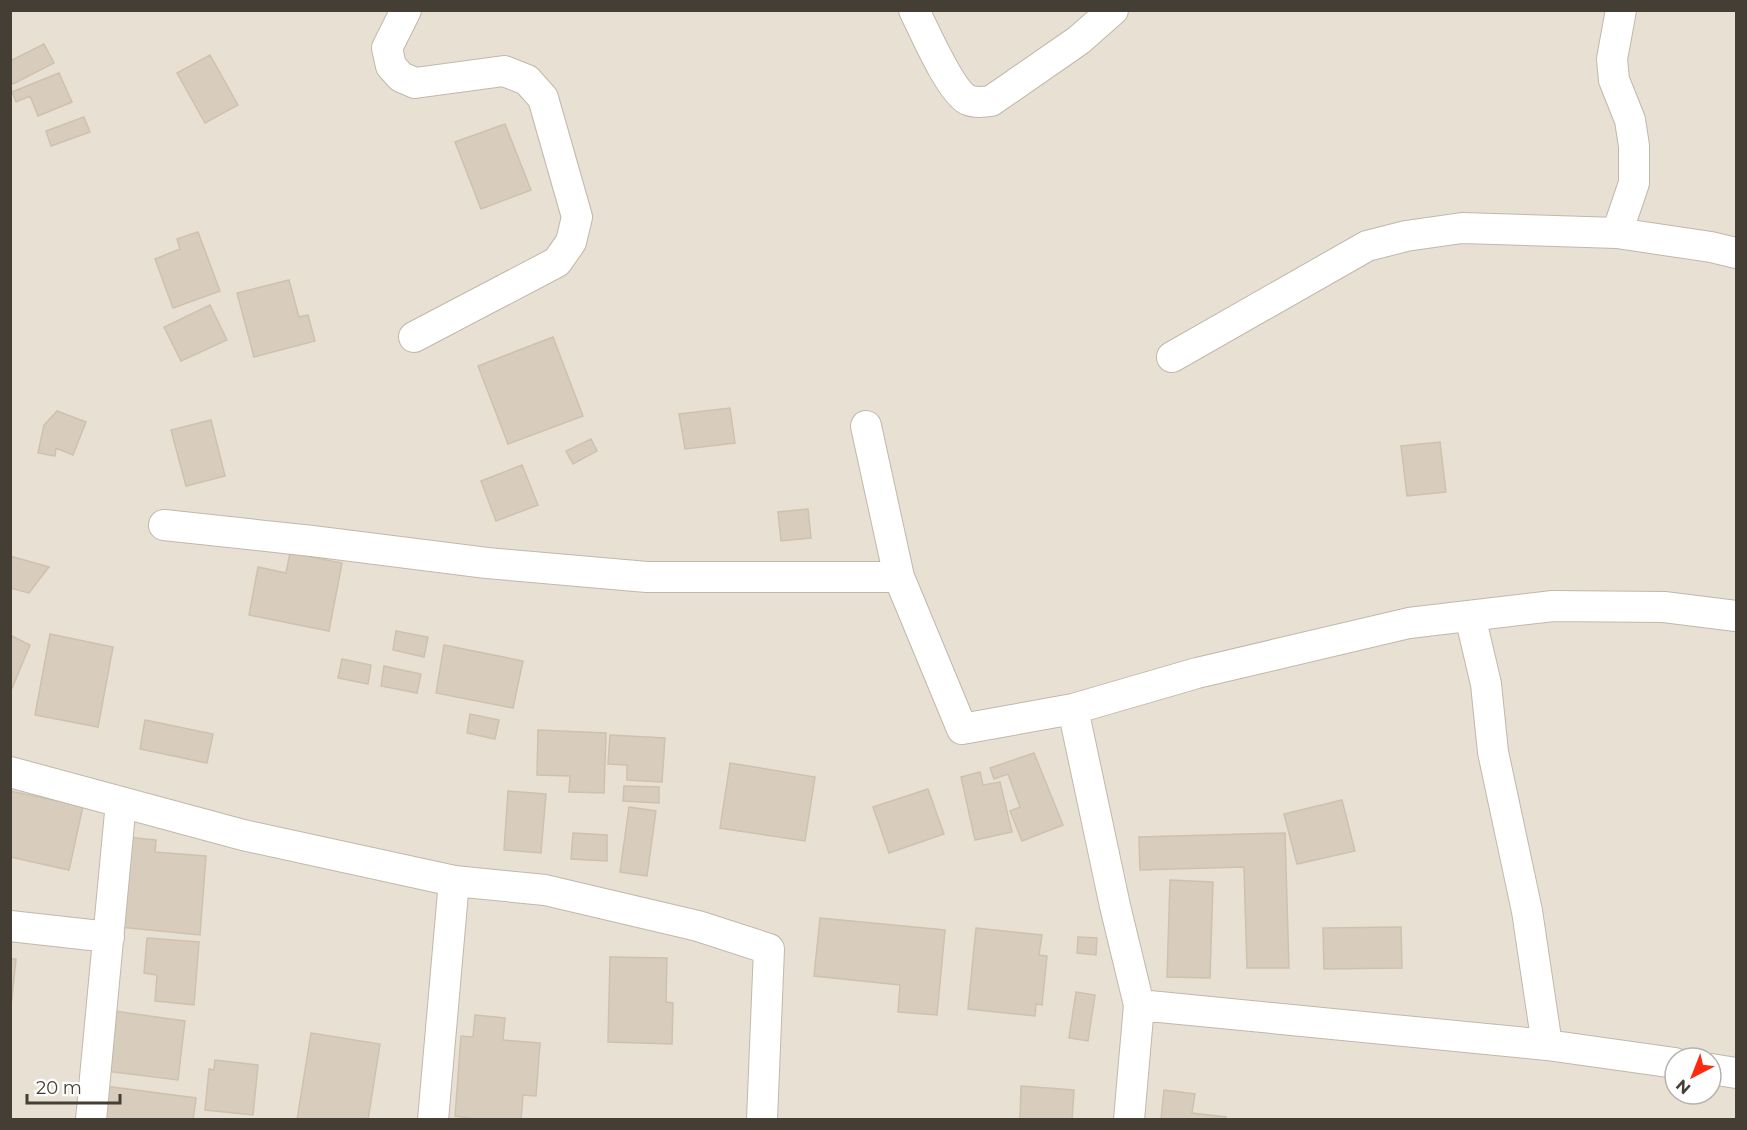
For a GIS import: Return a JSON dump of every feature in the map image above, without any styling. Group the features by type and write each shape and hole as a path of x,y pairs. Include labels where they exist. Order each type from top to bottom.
{"street":[{"path":"406,10 387,48 391,66 401,77 415,83 504,71 527,80 543,98 577,217 571,242 557,262 414,337"},
{"path":"914,10 954,88 968,99 983,103 991,101 1079,40 1113,10"},
{"path":"1617,233 1634,183 1634,146 1630,120 1614,80 1612,59 1621,10"},
{"path":"1172,357 1368,246 1406,236 1462,228 1617,233 1737,253"},
{"path":"866,426 899,577 962,729 1073,709 1197,673 1410,623 1553,606 1664,607 1737,616"},
{"path":"164,525 487,563 647,577 899,577"},
{"path":"1470,616 1486,684 1493,752 1527,911 1546,1045"},
{"path":"1073,709 1115,906 1139,1005 1129,1119"},
{"path":"10,772 243,835 454,881 545,890 698,926 769,949 762,1119"},
{"path":"91,1119 121,802"},
{"path":"433,1119 454,881"},
{"path":"10,926 110,937"},
{"path":"1139,1005 1546,1045 1663,1061"}],"shaded area":[{"path":"10,11 1736,11 1736,1119 11,1119"}],"building":[{"path":"44,44 54,63 13,84 10,81 10,61"},
{"path":"210,55 238,105 205,123 177,73"},
{"path":"59,73 72,102 38,116 30,96 16,102 12,92"},
{"path":"84,117 90,132 51,146 46,131"},
{"path":"505,124 531,190 481,209 455,142"},
{"path":"198,232 220,291 173,308 155,259 180,249 177,239"},
{"path":"289,280 299,317 308,315 315,341 254,357 237,293"},
{"path":"210,305 227,340 181,361 164,327"},
{"path":"553,337 583,416 508,444 478,366"},
{"path":"730,408 735,443 685,449 679,414"},
{"path":"57,411 86,422 73,455 56,448 55,456 38,453 44,425"},
{"path":"211,420 225,476 186,486 171,430"},
{"path":"591,439 597,451 573,464 566,451"},
{"path":"1440,442 1446,492 1407,496 1401,446"},
{"path":"522,465 538,505 496,521 481,481"},
{"path":"808,509 811,538 781,541 778,512"},
{"path":"290,553 342,563 329,631 249,615 258,567 286,573"},
{"path":"10,556 49,567 29,593 10,588"},
{"path":"396,631 428,637 424,657 393,650"},
{"path":"50,634 113,647 98,727 35,715"},
{"path":"10,635 30,645 10,693"},
{"path":"444,645 523,661 513,708 436,693"},
{"path":"342,659 371,665 368,684 338,678"},
{"path":"384,666 421,674 417,693 381,686"},
{"path":"470,714 499,720 495,739 467,733"},
{"path":"145,720 213,734 207,763 140,749"},
{"path":"538,730 606,733 604,793 569,792 570,776 537,775"},
{"path":"610,735 665,738 662,782 627,780 627,765 608,764"},
{"path":"1034,753 1063,825 1022,841 1010,811 1020,807 1008,774 994,779 990,768"},
{"path":"730,763 815,777 805,841 720,828"},
{"path":"980,772 983,785 1000,782 1012,832 975,840 961,777"},
{"path":"624,786 659,787 659,803 623,801"},
{"path":"928,789 944,834 889,853 873,807"},
{"path":"10,791 83,806 69,870 10,857"},
{"path":"508,791 546,794 541,853 504,850"},
{"path":"1342,800 1355,851 1297,864 1284,814"},
{"path":"629,807 656,811 647,876 620,872"},
{"path":"573,833 607,835 607,861 571,859"},
{"path":"1285,833 1289,968 1247,968 1244,867 1140,870 1139,837"},
{"path":"126,837 156,840 155,852 206,856 200,935 119,927"},
{"path":"1170,880 1213,882 1210,978 1167,977"},
{"path":"820,918 945,930 937,1015 898,1012 900,985 814,976"},
{"path":"1401,927 1402,968 1324,969 1323,928"},
{"path":"976,928 1042,935 1039,955 1047,956 1042,1005 1036,1004 1035,1016 968,1009"},
{"path":"1078,937 1097,938 1096,955 1077,953"},
{"path":"147,938 199,942 194,1005 155,1001 157,975 144,973"},
{"path":"610,957 667,958 666,1002 673,1003 672,1044 608,1042"},
{"path":"10,959 16,959 11,1007 10,1007"},
{"path":"1076,992 1095,995 1088,1041 1069,1038"},
{"path":"114,1011 185,1021 178,1080 106,1071"},
{"path":"475,1015 505,1018 503,1040 540,1043 536,1096 523,1095 521,1120 481,1120 455,1116 461,1036 473,1037"},
{"path":"311,1033 380,1044 368,1120 297,1120"},
{"path":"215,1060 258,1065 253,1115 205,1110 209,1069 214,1070"},
{"path":"105,1086 196,1098 193,1120 100,1120"},
{"path":"1021,1086 1074,1090 1072,1120 1020,1120"},
{"path":"1164,1090 1195,1094 1192,1113 1226,1117 1226,1120 1161,1120"}]}
